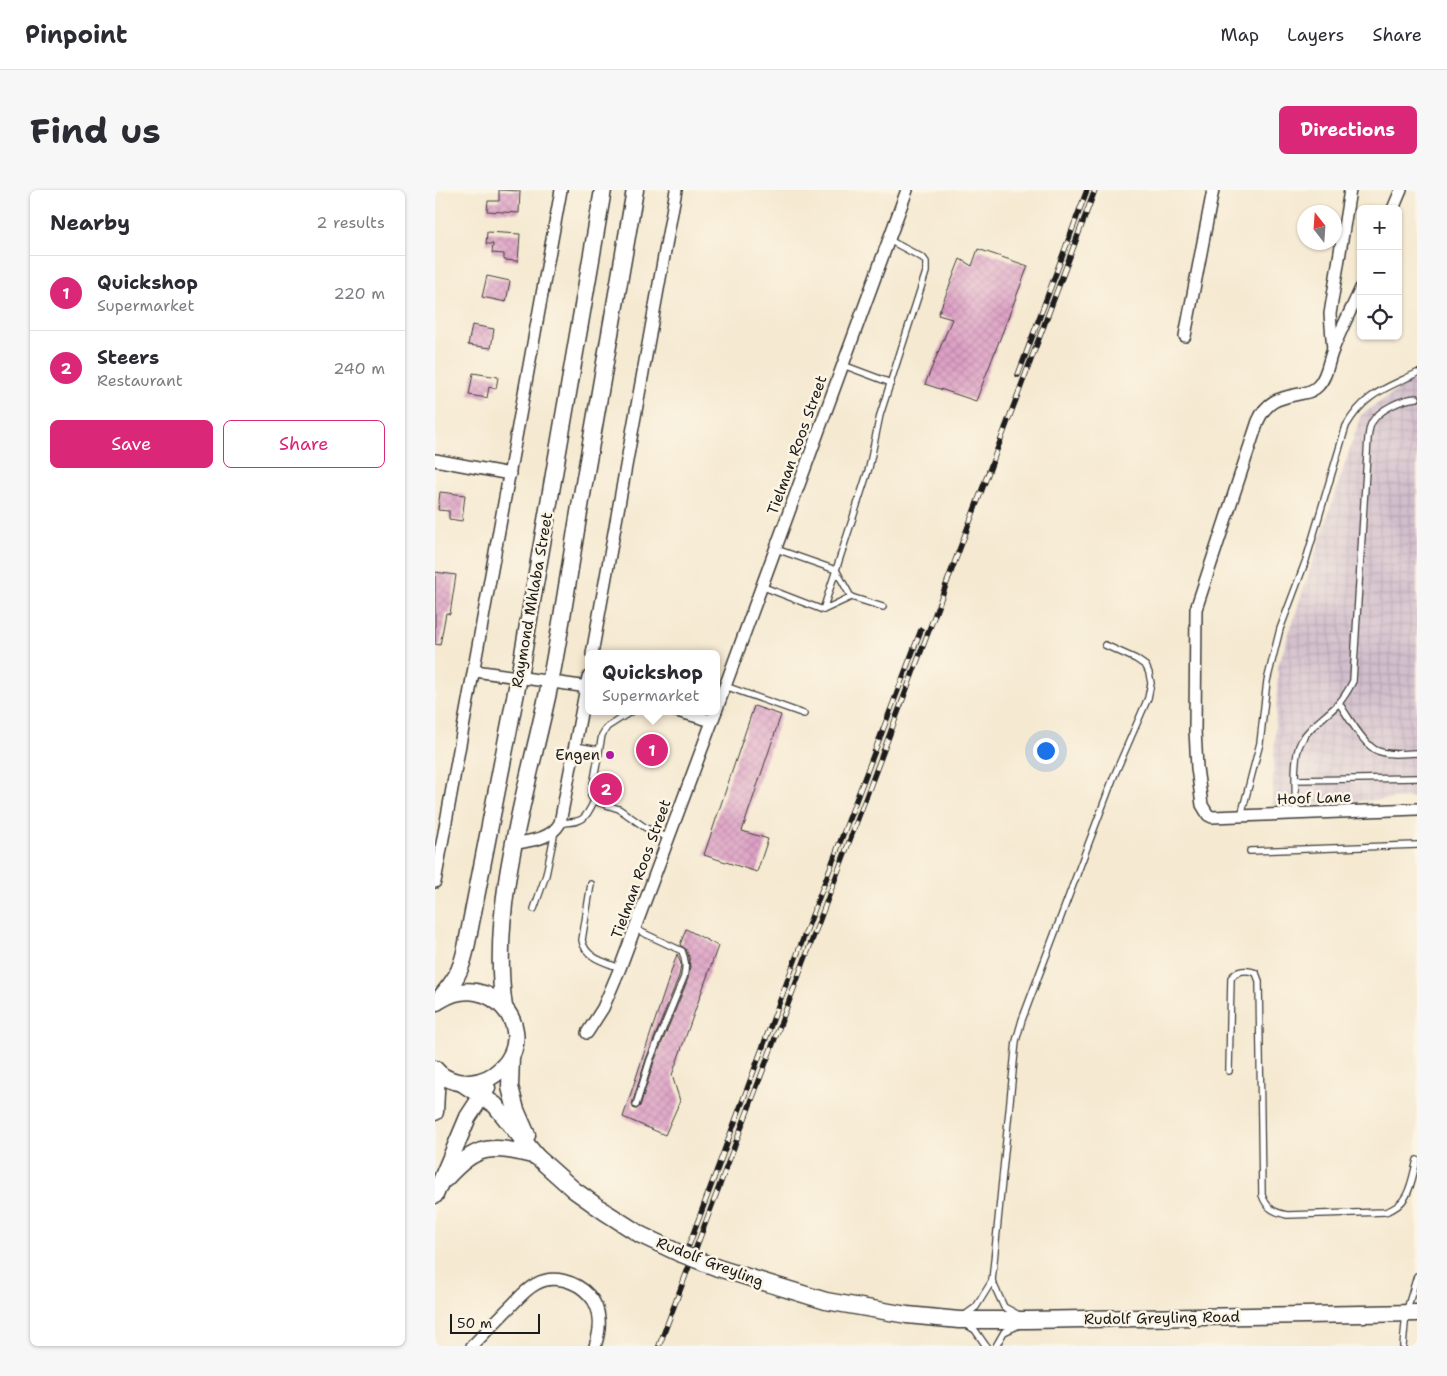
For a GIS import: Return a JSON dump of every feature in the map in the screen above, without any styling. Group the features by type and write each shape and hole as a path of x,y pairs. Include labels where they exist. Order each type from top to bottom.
{"main road":[{"name":"Raymond Mhlaba Street","path":"436,1004 456,979 462,964 519,677 603,190"},
{"name":"Raymond Mhlaba Street","path":"504,1007 500,955 502,920 513,844 550,682 635,190"},
{"name":"Raymond Mhlaba Street","path":"436,1004 450,994 464,990 479,992 493,997 504,1007 511,1018 515,1030 515,1043 511,1056"},
{"path":"437,1191 468,1117 495,1075 511,1056"},
{"name":"Rudolf Greyling","path":"511,1056 510,1087 516,1110 536,1156"},
{"path":"436,1070 449,1079 462,1083 476,1082 495,1075"},
{"path":"435,1112 436,1070"},
{"name":"Rudolf Greyling","path":"462,1083 495,1105 536,1156 574,1190 641,1235 679,1254 718,1268 825,1301 907,1315"},
{"path":"437,1191 468,1157 480,1151 501,1148 536,1156"},
{"name":"Rudolf Greyling Road","path":"907,1315 959,1320 1028,1320 1411,1313"}],"street":[{"path":"435,882 561,190"},
{"path":"593,650 676,190"},
{"name":"Tielman Roos Street","path":"720,699 907,190"},
{"path":"1185,336 1213,190"},
{"path":"1333,350 1329,314 1350,190"},
{"path":"1395,205 1401,190"},
{"path":"1333,350 1358,295"},
{"name":"Hoof Lane","path":"1333,350 1324,378 1318,386 1309,392 1280,398 1271,402 1261,414 1196,609 1195,730 1202,806 1208,815 1213,817 1417,809"},
{"path":"435,460 510,474"},
{"path":"475,670 550,682 585,683"},
{"path":"513,844 548,836 558,827 585,698"},
{"name":"Tielman Roos Street","path":"587,1032 603,1008 620,968 714,715"},
{"path":"472,1346 526,1291 537,1283 550,1279 561,1279 577,1285 585,1290 591,1298 597,1310 600,1323 599,1335 595,1346"}],"lane":[{"path":"823,610 869,468 878,423 927,267 923,258 889,240"},
{"path":"843,365 891,383"},
{"path":"1241,816 1259,743 1267,680 1280,629 1306,560 1346,426 1354,412 1363,402 1376,393 1417,373"},
{"path":"1297,814 1297,753 1300,742 1339,703 1348,692 1353,680 1368,438 1371,424 1379,413 1396,404 1417,398"},
{"path":"774,548 836,570 851,597"},
{"path":"761,586 823,610 851,597 883,607"},
{"path":"986,1346 975,1330 959,1320 977,1307 992,1281 1016,1041 1022,1020 1105,800 1144,710 1151,683 1146,666 1136,659 1105,645"},
{"path":"725,686 804,714"},
{"path":"1339,703 1369,746 1377,751 1387,753 1417,753"},
{"path":"627,715 607,727 602,735 591,796 594,801 628,814 646,828 669,838"},
{"path":"575,746 599,750"},
{"path":"1296,780 1417,778"},
{"path":"534,909 546,875 558,827 576,823 588,816 594,801"},
{"path":"1250,851 1417,845"},
{"path":"591,884 582,940 583,946 587,953 620,968"},
{"path":"635,929 675,946 682,951 686,966 684,977 650,1060 636,1106"},
{"path":"1229,1071 1231,978 1239,971 1251,971 1256,973 1259,981 1262,1196 1270,1209 1277,1213 1287,1215 1385,1212 1393,1210 1408,1195 1417,1160"},
{"path":"1403,1346 1417,1276"},
{"path":"992,1281 1004,1307 1028,1320"},
{"path":"996,1346 1003,1332 1028,1320"}],"shaded area":[{"path":"1412,380 1417,380 1417,798 1272,805 1278,667 1361,415"}],"building":[{"path":"499,190 520,191 519,213 487,211 488,201 499,201"},
{"path":"487,232 520,234 518,261 504,260 504,254 492,253 493,244 486,244"},
{"path":"978,249 1028,266 976,401 925,384 952,319 938,315 960,259 972,266"},
{"path":"487,276 510,281 506,302 482,297"},
{"path":"472,325 494,329 491,348 468,345"},
{"path":"473,373 498,377 496,389 489,387 487,398 469,395"},
{"path":"440,492 465,495 462,521 449,519 449,511 438,510"},
{"path":"435,572 456,575 450,614 446,613 440,645 435,644"},
{"path":"754,706 781,715 742,831 768,839 757,872 704,855"},
{"path":"686,929 718,946 672,1075 680,1101 665,1135 623,1117 677,954 681,964 679,976 646,1059 632,1104 634,1109 640,1106 654,1062 688,979 689,957 686,949 680,945"}],"railway":[{"path":"1018,375 1087,190"},
{"path":"659,1346 1095,190"},
{"path":"689,1245 921,630"}],"place":[{"name":"Quickshop","path":"652,750"},
{"name":"Engen","path":"610,755"},
{"name":"Steers","path":"606,789"}]}
